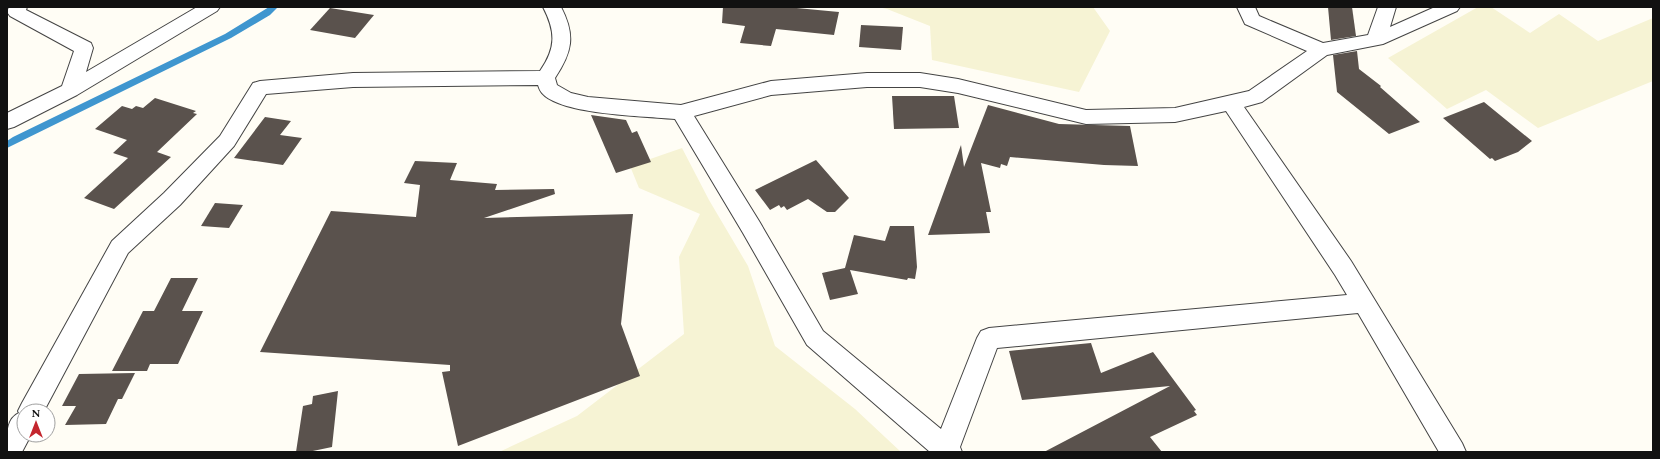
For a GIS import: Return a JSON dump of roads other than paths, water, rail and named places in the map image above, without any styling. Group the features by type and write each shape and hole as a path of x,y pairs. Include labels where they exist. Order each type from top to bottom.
{"street":[{"path":"18,7 16,12 84,48 70,90"},
{"path":"7,122 70,90 211,7"},
{"path":"545,78 557,61 563,40 560,20 552,7"},
{"path":"1246,7 1251,20 1322,50"},
{"path":"1376,40 1387,7"},
{"path":"545,78 549,89 565,98 588,104 681,112 771,88 867,80 920,80 958,86 1086,116 1175,115 1255,97 1322,50 1376,40 1451,7"},
{"path":"35,403 120,247 172,199 227,142 260,88 353,80 545,78"},
{"path":"1231,102 1343,268 1453,452"},
{"path":"681,112 751,227 815,338 948,451 989,338 1364,303"},
{"path":"8,452 16,438"}],"waterway":[{"path":"7,145 16,139 228,36 267,13 274,7"}]}
